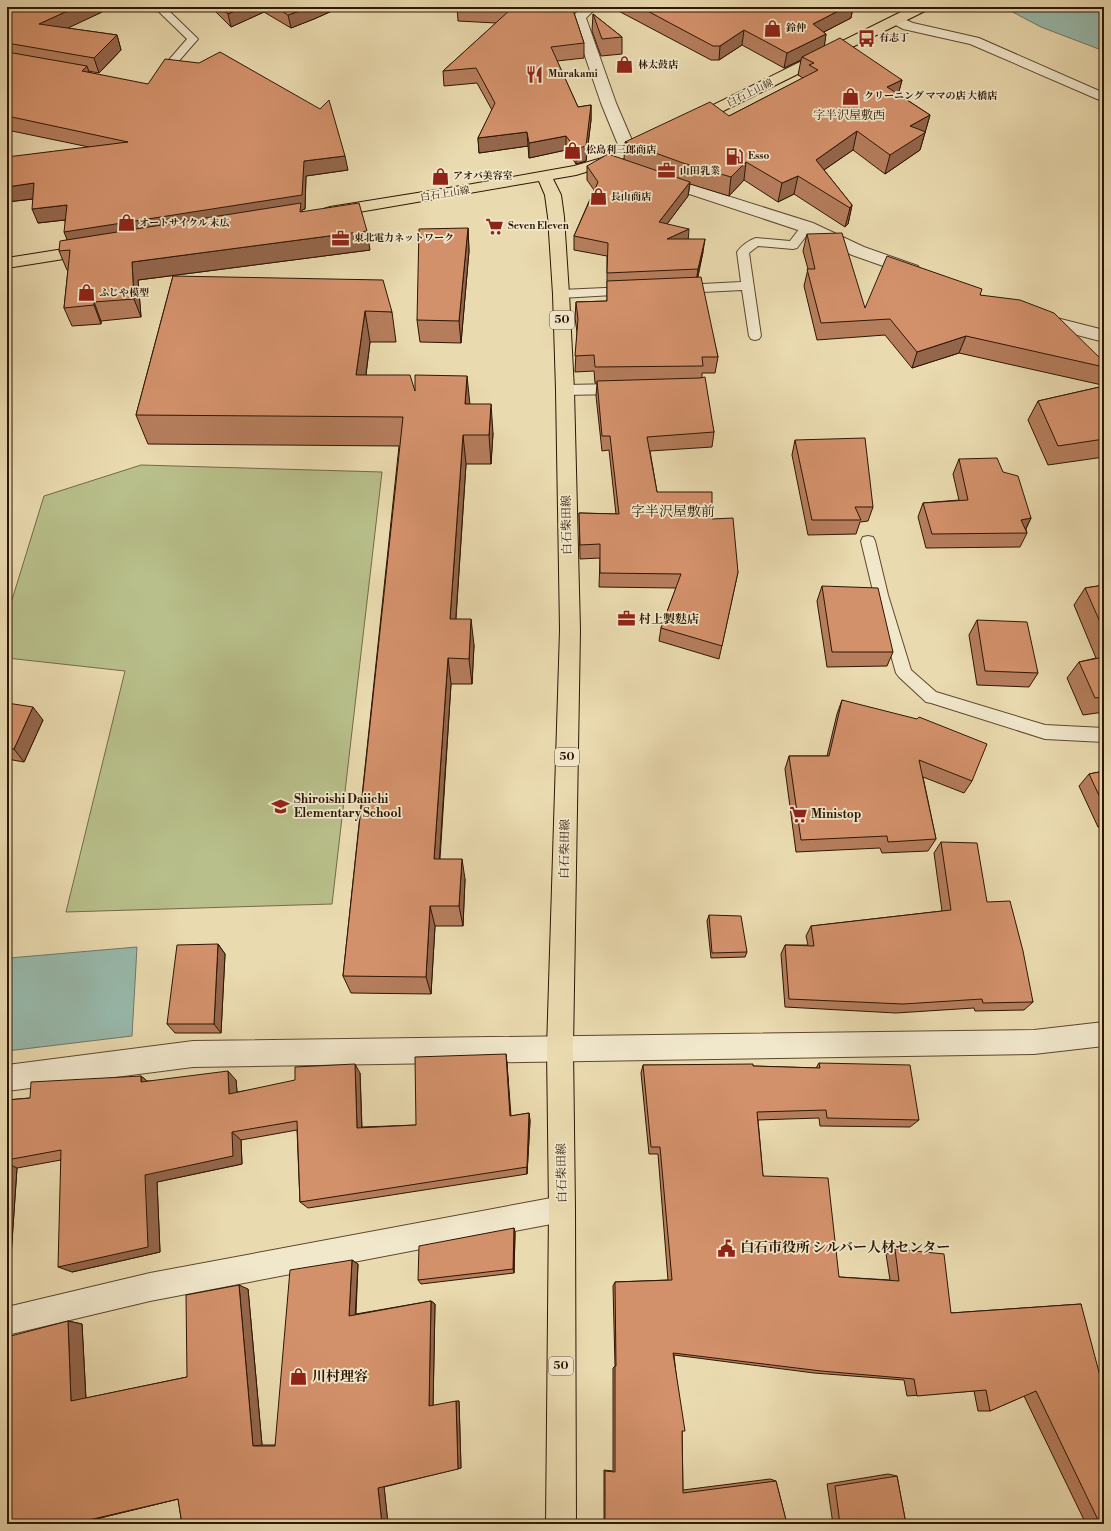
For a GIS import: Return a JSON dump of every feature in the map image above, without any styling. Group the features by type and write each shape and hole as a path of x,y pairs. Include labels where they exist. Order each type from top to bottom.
{"main road":[{"name":"白石上山線","path":"678,128 908,12"},
{"name":"白石上山線","path":"320,214 576,170 607,161 664,135"},
{"name":"白石柴田線","path":"544,176 553,195 556,217 561,294 565,390 570,630 560,1048 562,1208 561,1524"},
{"path":"7,263 104,247"}],"street":[{"path":"590,7 584,11 579,18 616,125 629,152"},
{"path":"908,12 908,26 974,41 1104,98"},
{"path":"607,161 628,169"},
{"path":"648,176 807,227 858,250 925,275"},
{"path":"1028,314 1049,323 1104,336"},
{"path":"7,1078 193,1054 1034,1042 1104,1034"},
{"path":"7,1321 150,1288 562,1208"}],"lane":[{"path":"155,82 193,39 159,7"},
{"path":"756,336 743,252 756,242 793,245 807,227"},
{"path":"670,289 748,286"},
{"path":"561,294 639,291"},
{"path":"1049,323 1064,338"},
{"path":"565,390 628,389"},
{"path":"868,541 881,595 904,673 931,697 1045,732 1104,734"}],"green space":[{"path":"141,465 382,472 332,904 66,912 125,671 7,658 7,616 44,496"}],"shaded area":[{"path":"1003,7 1104,7 1104,51 1041,27"},
{"path":"137,947 132,1036 7,1051 7,975 9,958"}],"building":[{"path":"7,7 76,7 39,24 117,35 94,58 7,43"},
{"path":"220,7 244,7 228,14"},
{"path":"275,7 311,7 288,15"},
{"path":"471,7 572,7 584,43 551,47 578,107 591,105 586,146 576,149 566,136 529,143 527,132 478,138 495,103 476,68 443,71 511,9"},
{"path":"640,7 846,7 813,24 826,34 787,53 744,30 720,46 713,46"},
{"path":"593,14 622,37 602,39"},
{"path":"840,38 902,80 887,87 930,115 910,126 926,132 890,155 857,131 816,160 852,205 850,208 798,176 782,183 746,162 731,177 683,163 625,142 710,102 729,116 818,70 809,65 814,63 802,57"},
{"path":"7,52 87,66 82,71 148,84 165,59 199,63 220,52 320,109 329,100 345,156 304,161 302,195 64,232 67,205 32,209 34,183 7,187 7,157 128,142 7,116"},
{"path":"608,154 690,182 659,222 689,229 667,239 705,239 698,269 607,273 608,243 574,236 598,182 587,166"},
{"path":"301,203 300,212 359,203 367,231 132,262 134,299 94,302 94,305 64,308 70,250 59,251 60,241"},
{"path":"468,228 459,321 417,320 419,229"},
{"path":"842,233 865,308 887,256 982,289 980,295 1020,300 1054,313 1104,362 1104,367 966,336 917,352 890,319 821,323 807,269 815,269 807,234"},
{"path":"173,276 383,280 392,312 365,311 356,375 410,375 415,391 415,375 467,376 465,404 491,404 489,435 463,435 450,619 471,619 469,659 448,658 434,859 462,859 459,906 430,906 426,977 343,976 403,417 136,415"},
{"path":"701,277 718,357 702,357 703,366 595,367 594,355 575,356 578,319 576,302 607,301 607,281"},
{"path":"705,377 714,432 647,437 657,492 712,492 712,519 733,518 738,572 722,646 661,628 681,574 600,573 600,544 580,545 579,513 619,514 610,436 602,436 597,381"},
{"path":"1104,386 1104,439 1058,446 1038,401"},
{"path":"865,438 873,507 855,507 861,520 812,520 795,440"},
{"path":"997,458 1003,472 1018,476 1031,518 1021,520 1027,533 932,534 923,503 968,500 959,459"},
{"path":"1104,585 1104,631 1085,588"},
{"path":"822,586 878,588 893,652 832,652"},
{"path":"977,620 1027,622 1038,673 985,671"},
{"path":"1104,657 1104,697 1095,698 1079,662"},
{"path":"842,700 917,719 919,717 987,744 972,781 919,760 936,839 888,842 887,836 801,840 789,756 829,756"},
{"path":"7,703 33,707 14,749 7,748"},
{"path":"1104,771 1104,806 1089,774"},
{"path":"941,842 977,843 987,902 1010,901 1023,951 1033,1002 983,1003 982,999 903,1004 789,999 785,945 814,946 811,926 951,910"},
{"path":"709,915 741,916 747,952 712,953"},
{"path":"218,944 214,1024 167,1024 177,945"},
{"path":"506,1054 510,1116 529,1113 527,1167 300,1202 297,1121 232,1132 233,1156 145,1175 148,1247 58,1267 61,1150 7,1160 7,1100 30,1098 31,1082 141,1076 141,1082 228,1071 229,1094 295,1080 295,1067 355,1064 357,1128 416,1125 415,1057"},
{"path":"819,1063 910,1065 919,1120 827,1118 826,1110 757,1112 763,1176 828,1178 839,1277 899,1281 895,1249 944,1254 951,1313 1081,1304 1104,1391 1104,1524 1100,1524 1036,1391 990,1411 986,1390 917,1396 914,1379 821,1371 673,1353 685,1431 682,1431 683,1493 776,1481 787,1524 605,1524 605,1471 615,1472 615,1282 672,1280 660,1147 651,1147 643,1065 753,1064 753,1066 820,1068"},
{"path":"514,1228 513,1269 418,1280 419,1246"},
{"path":"352,1260 349,1316 431,1301 429,1406 456,1401 458,1469 378,1488 382,1524 182,1524 178,1499 76,1524 7,1524 7,1337 68,1321 71,1401 187,1377 186,1295 239,1285 253,1446 275,1446 290,1270"},
{"path":"897,1476 906,1524 840,1524 835,1486"}],"place":[{"name":"鈴仲","path":"773,28"},
{"name":"有志丁","path":"866,38"},
{"name":"林太鼓店","path":"625,65"},
{"name":"Murakami","path":"535,74"},
{"name":"クリーニング ママの店 大橋店","path":"851,96"},
{"name":"松島利三郎商店","path":"573,150"},
{"name":"Esso","path":"735,156"},
{"name":"山田乳業","path":"667,171"},
{"name":"アオバ美容室","path":"440,176"},
{"name":"長山商店","path":"598,197"},
{"name":"オートサイクル 末広","path":"126,223"},
{"name":"Seven Eleven","path":"495,226"},
{"name":"東北電力ネットワーク","path":"341,238"},
{"name":"ふじや模型","path":"86,293"},
{"name":"村上製麩店","path":"626,619"},
{"name":"Shiroishi Daiichi Elementary School","path":"281,806"},
{"name":"Ministop","path":"798,814"},
{"name":"白石市役所 シルバー人材センター","path":"727,1248"},
{"name":"川村理容","path":"299,1377"}],"district":[{"name":"字半沢屋敷西","path":"849,115"},
{"name":"字半沢屋敷前","path":"673,512"}]}
